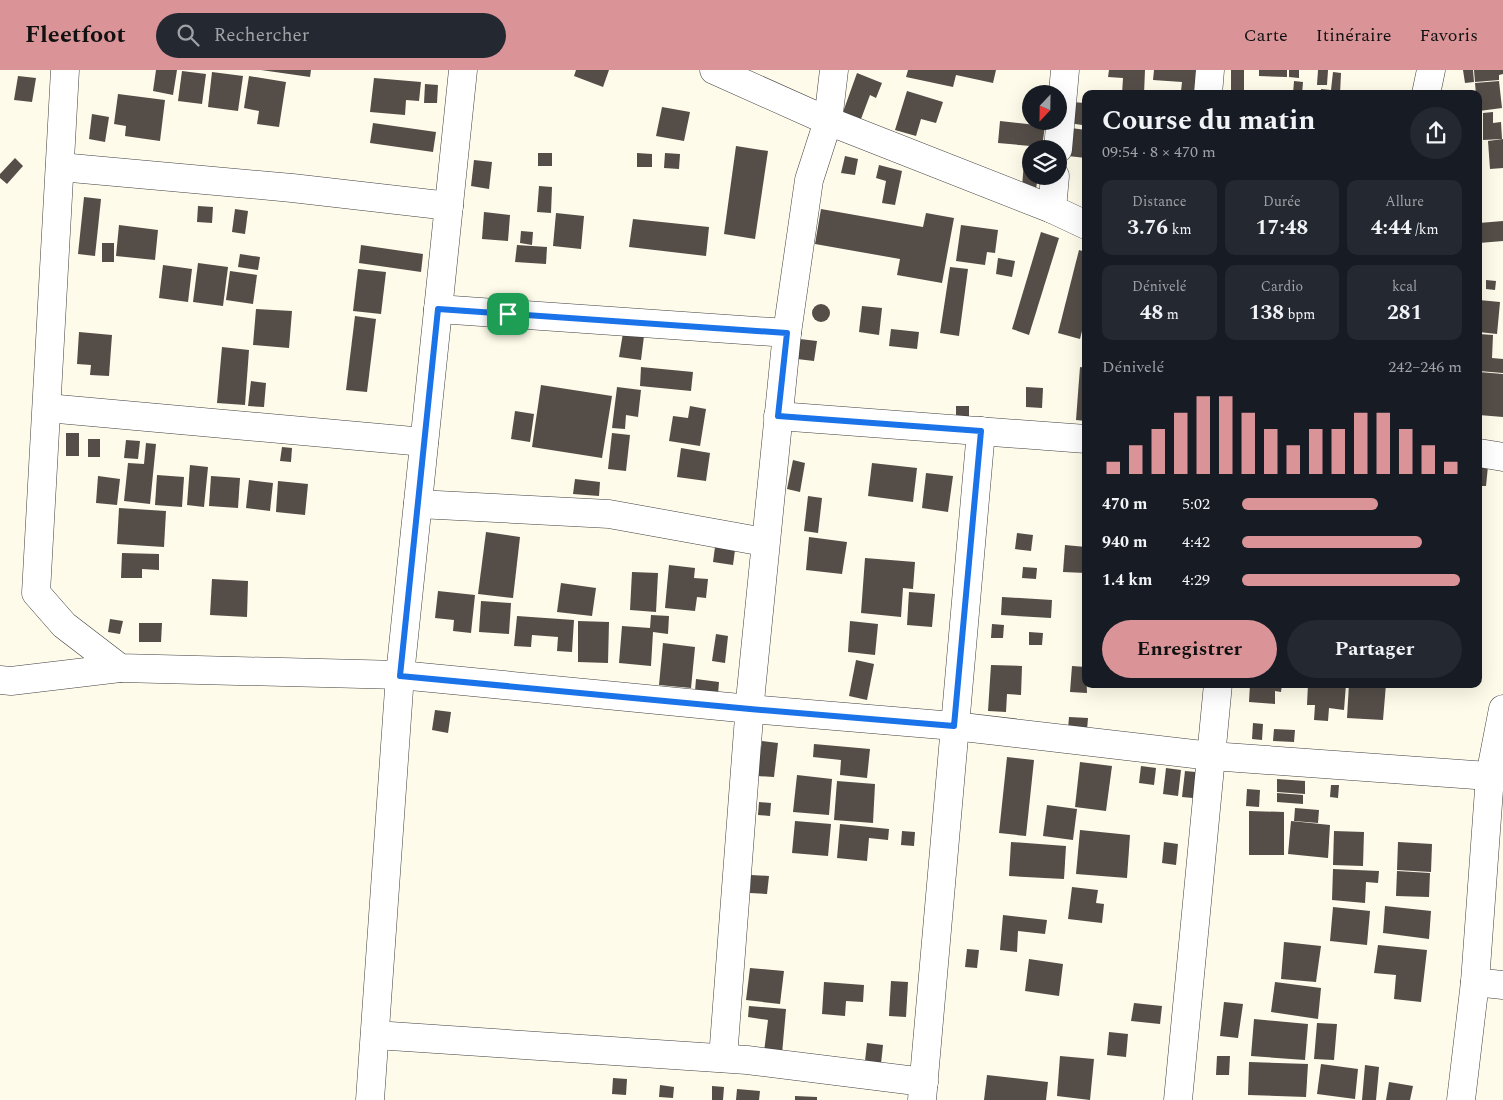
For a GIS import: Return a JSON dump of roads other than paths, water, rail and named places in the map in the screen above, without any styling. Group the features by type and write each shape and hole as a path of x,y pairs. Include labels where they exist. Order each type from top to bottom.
{"street":[{"path":"65,70 36,593 64,625 120,668"},
{"path":"370,1100 400,676 463,70"},
{"path":"714,70 828,121 1082,222"},
{"path":"722,1058 764,542 787,333 809,180 828,121 834,70"},
{"path":"1059,140 1065,70"},
{"path":"1208,90 1210,70"},
{"path":"1427,90 1431,70"},
{"path":"60,167 292,188 449,206"},
{"path":"1052,209 1054,185"},
{"path":"438,309 787,333"},
{"path":"47,408 424,442"},
{"path":"778,416 1082,439"},
{"path":"375,1035 722,1058 923,1091 981,431"},
{"path":"1482,454 1503,457"},
{"path":"418,504 609,514 764,542"},
{"path":"0,680 11,681 120,668 400,676 954,726 1211,756 1496,777"},
{"path":"1178,1100 1218,688"},
{"path":"1461,1100 1503,709"},
{"path":"1475,982 1503,985"}]}
